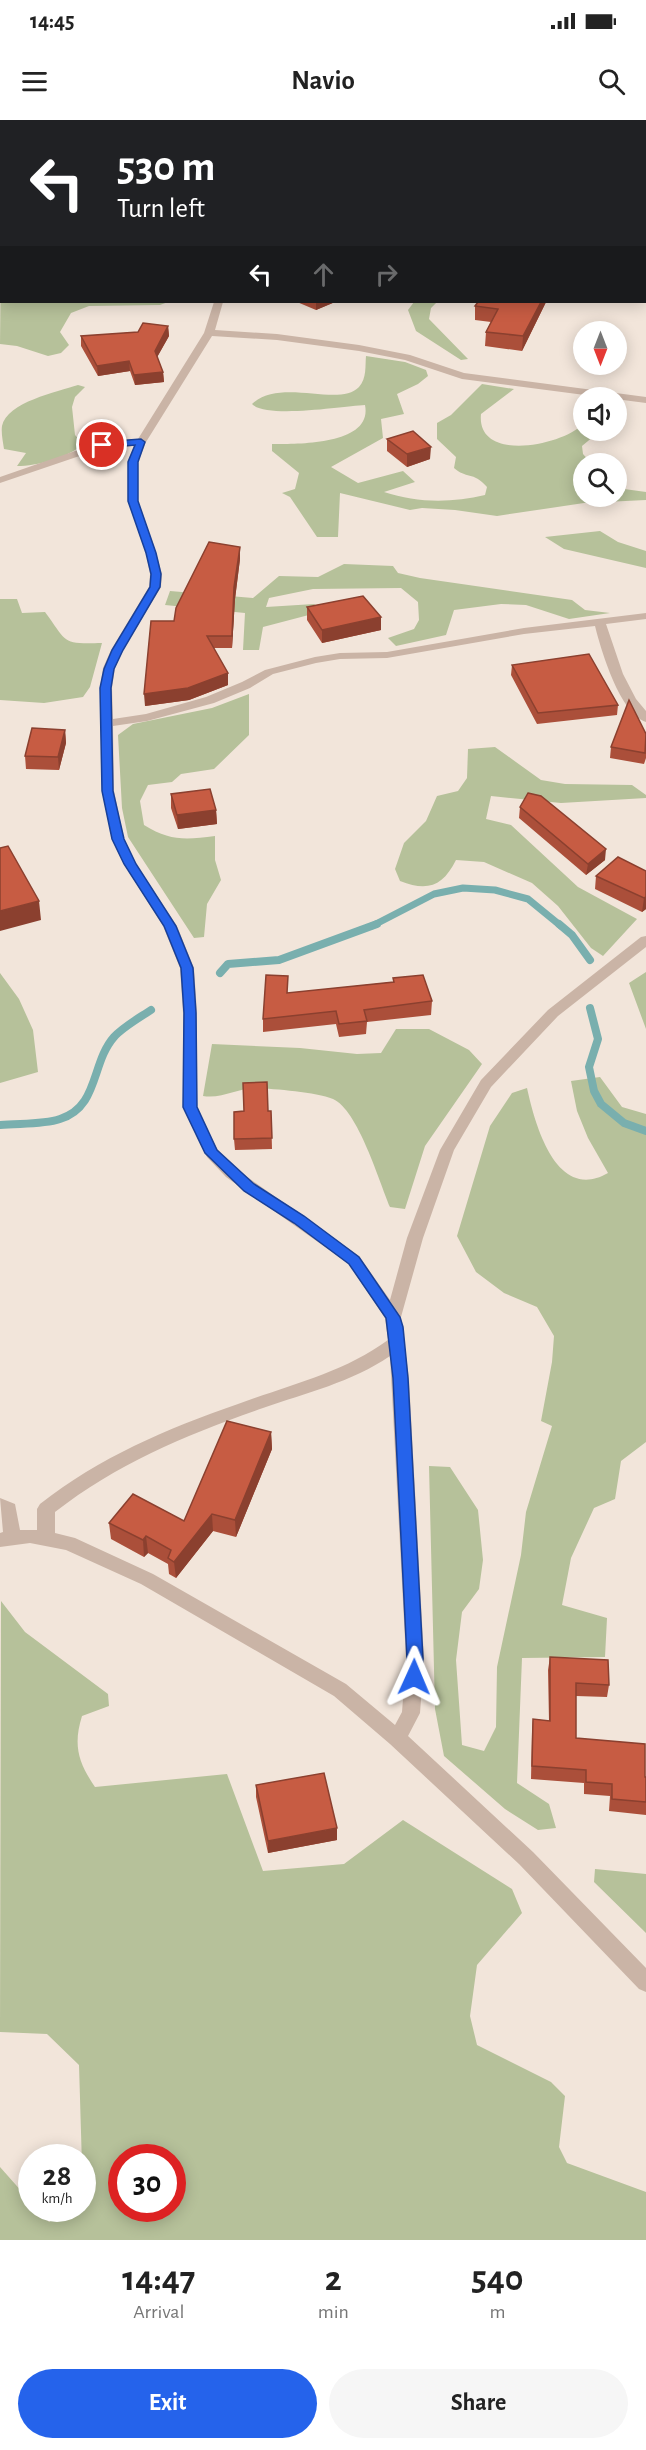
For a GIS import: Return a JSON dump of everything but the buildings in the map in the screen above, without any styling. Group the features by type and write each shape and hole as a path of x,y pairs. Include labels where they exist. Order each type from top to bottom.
{"street":[{"path":"218,303 209,333 141,442 133,462 133,501 156,574 155,587 117,650 109,669 106,688 108,791 118,839 130,864 170,926 187,968 190,1013 190,1107 200,1131 212,1153 231,1173 354,1260 393,1317"},
{"path":"209,333 277,337 359,348 407,357 462,376 646,400"},
{"path":"0,480 102,445 141,442"},
{"path":"107,723 147,717 210,700 246,685 269,672 315,660 340,656 387,655 524,631 646,616"},
{"path":"600,623 606,650 621,681 640,713 646,718"},
{"path":"397,1737 411,1713 415,1659 397,1342 393,1317 415,1238 447,1150 486,1084 553,1013 646,940"},
{"path":"46,1538 46,1509 74,1487 141,1448 338,1376 377,1358 397,1342"},
{"path":"0,1505 9,1509 6,1539 30,1536 69,1543 147,1579 340,1690 397,1737 526,1858 646,1982"}],"green space":[{"path":"0,303 165,303 89,306 71,313 60,332 69,345 61,353 48,356 17,346 0,344"},
{"path":"413,303 436,303 431,308 429,319 468,359 461,360 416,331 408,310"},
{"path":"366,356 405,362 426,370 428,376 418,384 397,394 404,414 381,419 383,438 331,467 358,483 403,471 415,482 384,492 396,496 434,501 485,495 487,487 478,479 454,468 456,457 437,439 437,423 451,415 482,384 514,389 481,414 483,429 492,439 522,446 558,439 573,431 573,441 588,441 582,446 583,453 573,453 573,505 497,516 455,510 422,508 410,510 340,493 338,537 317,537 290,497 282,493 295,489 299,473 272,451 272,444 299,444 331,440 346,435 358,428 364,418 365,405 273,411 252,404 264,396 278,393 338,395 350,393 359,387 365,372"},
{"path":"78,385 85,387 75,397 72,407 75,435 83,444 52,460 34,465 17,466 26,453 4,449 2,426 6,418 23,404"},
{"path":"627,489 646,492 646,500 627,501"},
{"path":"600,531 618,542 646,551 646,568 564,549 545,537"},
{"path":"344,564 393,566 398,573 420,578 572,600 585,610 610,613 569,619 526,605 501,604 454,610 446,635 396,646 388,638 414,629 419,620 418,602 401,588 313,589 269,598 266,607 314,604 324,611 263,627 259,650 243,650 245,613 165,605 170,591 253,598 279,576 318,577"},
{"path":"0,599 17,599 22,613 45,612 67,640 79,643 102,643 90,687 83,697 44,703 0,700"},
{"path":"249,694 249,735 214,769 181,774 172,782 148,785 140,801 144,825 153,830 178,838 215,836 215,860 221,880 207,904 204,937 194,938 128,837 122,808 118,735 133,724 212,708"},
{"path":"495,747 541,780 565,784 632,785 646,795 646,798 561,803 491,796 486,819 511,825 578,887 637,919 603,956 591,948 558,906 532,883 484,862 456,860 446,876 427,886 400,881 395,869 404,843 426,821 437,796 458,791 467,778 468,749"},
{"path":"646,972 646,1029 629,983"},
{"path":"0,973 19,999 33,1030 38,1072 0,1083"},
{"path":"396,1029 429,1029 469,1050 482,1064 425,1146 405,1209 390,1207 359,1131 351,1117 333,1099 306,1093 256,1088 217,1096 203,1096 212,1044 300,1048 357,1054 381,1053"},
{"path":"600,1077 622,1107 646,1114 646,1442 621,1461 615,1499 594,1508 571,1558 562,1605 607,1618 605,1657 522,1658 517,1783 549,1804 556,1828 538,1830 505,1809 444,1756 435,1709 429,1466 450,1467 478,1510 483,1560 479,1589 462,1612 456,1660 462,1745 484,1751 496,1727 497,1667 521,1555 526,1512 552,1426 541,1421 552,1362 554,1336 537,1307 504,1293 476,1272 457,1236 490,1126 512,1093 527,1088 542,1139 562,1169 575,1177 590,1179 608,1173 588,1138 577,1111 571,1081"},
{"path":"1,1601 25,1632 108,1694 109,1706 82,1716 79,1726 78,1745 81,1761 95,1787 227,1774 263,1871 344,1864 403,1820 512,1889 522,1913 477,1965 470,2016 477,2045 551,2082 565,2096 559,2147 567,2163 646,2192 646,2240 0,2240 0,2167 18,2187 18,2222 96,2222 96,2144 81,2144 79,2065 47,2034 0,2032"},
{"path":"595,1869 646,1874 646,1933 594,1882"}],"waterway":[{"path":"373,925 434,894 463,888 495,890 528,899 561,926"},
{"path":"373,925 377,924"},
{"path":"559,924 572,935 590,960"},
{"path":"220,973 228,964 279,960 373,925"},
{"path":"590,1008 598,1039 589,1067 594,1091 601,1104 624,1123 646,1131"},
{"path":"0,1125 46,1122 73,1113 88,1095 101,1059 114,1037 126,1026 151,1010"}],"route":[{"path":"102,445 141,442 133,462 131,482 133,501 156,574 155,587 117,650 109,669 106,688 108,791 118,839 130,864 170,926 187,968 190,1013 190,1107 212,1153 249,1188 299,1220 354,1260 393,1317 401,1378 414,1677"}]}
